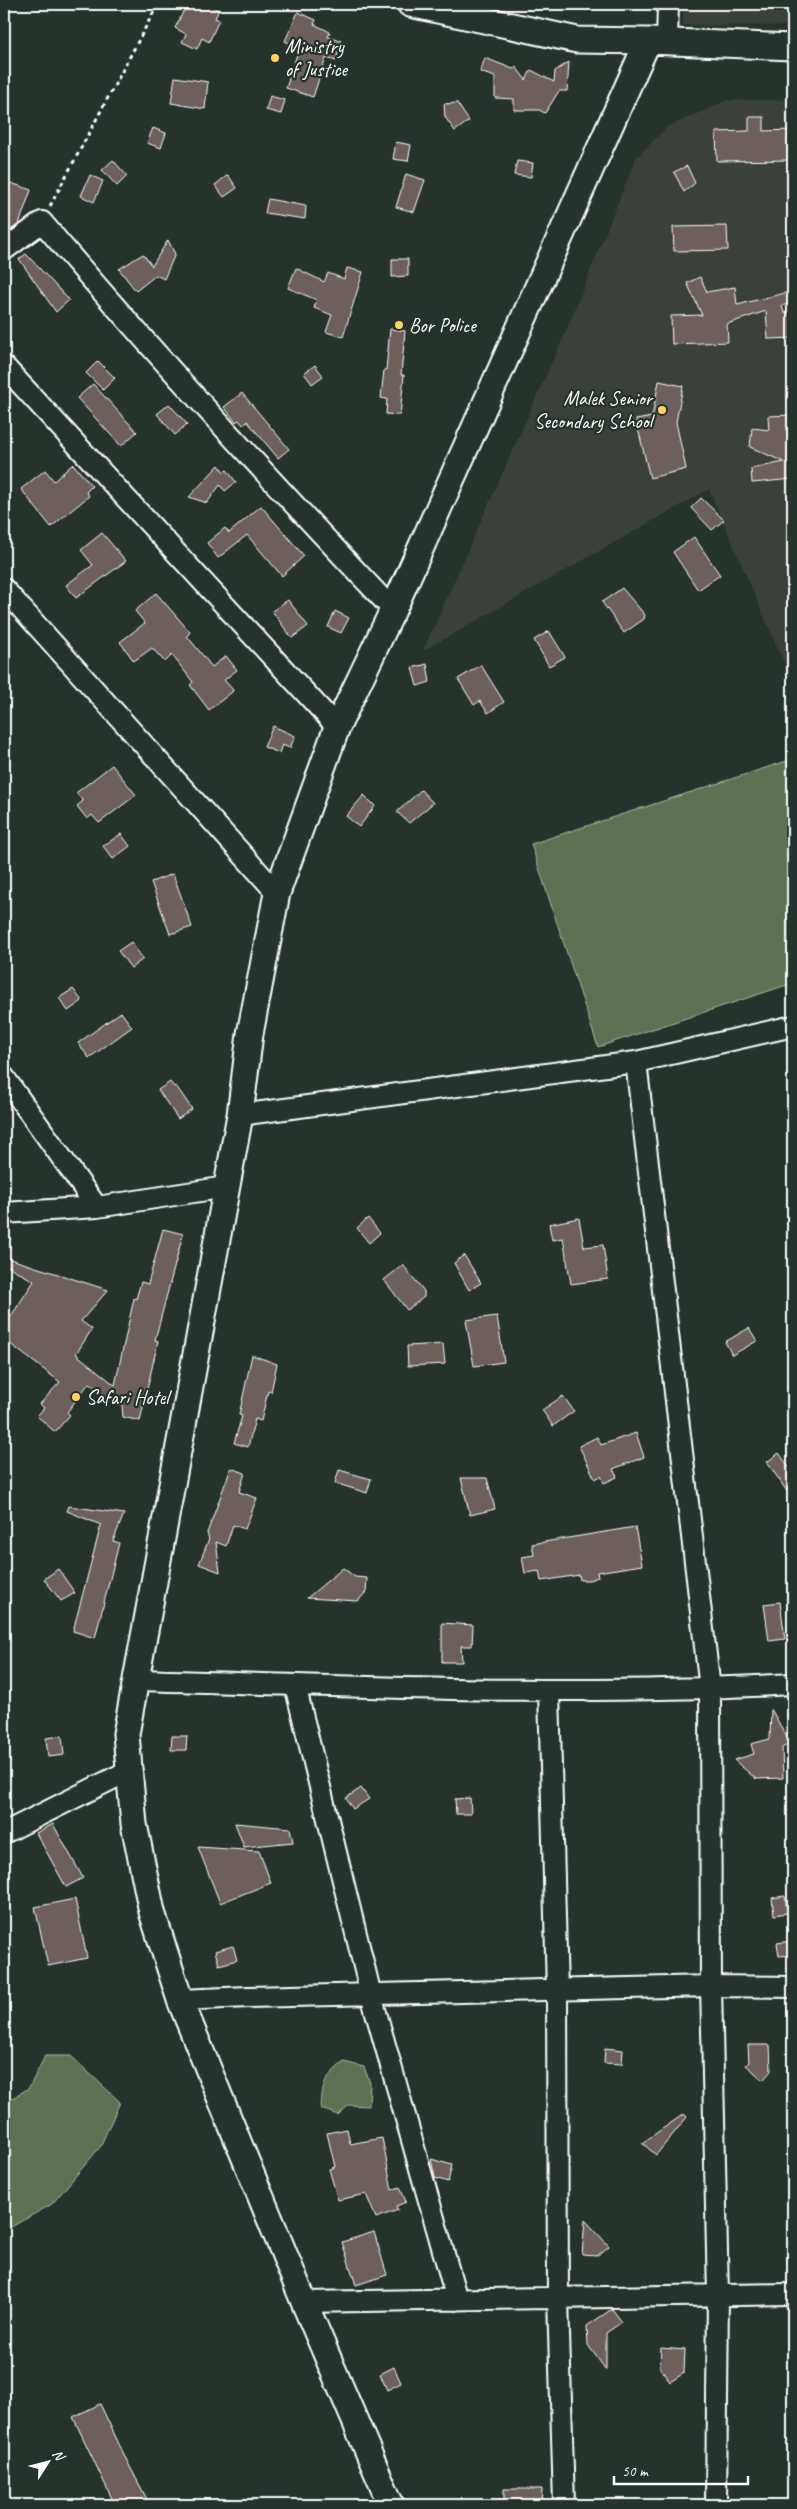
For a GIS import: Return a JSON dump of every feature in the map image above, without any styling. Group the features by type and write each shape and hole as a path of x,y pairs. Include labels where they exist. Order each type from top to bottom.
{"street":[{"path":"410,4 576,40 793,47"},
{"path":"391,2505 304,2302 180,2000 152,1912 134,1824 126,1734 134,1680 240,1115 250,1034 277,893 337,727 658,42 668,4"},
{"path":"4,250 42,222 112,304 295,506 393,610"},
{"path":"4,366 337,727"},
{"path":"4,589 277,893"},
{"path":"240,1115 636,1062 793,1026"},
{"path":"636,1062 710,1689 711,1986 718,2295 716,2505"},
{"path":"4,1077 98,1207"},
{"path":"4,1213 98,1207 226,1187"},
{"path":"134,1680 549,1691 710,1689 793,1684"},
{"path":"295,1685 371,1995 457,2300"},
{"path":"549,1691 557,1991 558,2298 564,2505"},
{"path":"4,1833 128,1771"},
{"path":"180,2000 711,1986 793,1987"},
{"path":"304,2302 793,2294"}],"path":[{"path":"42,222 158,4"}],"shaded area":[{"path":"683,4 793,4 793,26 683,25"},
{"name":"Malek Senior Secondary School","path":"728,100 793,100 793,684 709,489 423,651 566,331 636,158 667,127"}],"green space":[{"path":"793,759 793,983 598,1047 531,844"},
{"path":"45,2056 71,2056 120,2102 100,2147 52,2204 4,2231 4,2103 29,2088"},
{"path":"344,2062 364,2067 370,2083 369,2106 349,2105 338,2115 321,2109 321,2100 329,2077"}],"building":[{"path":"187,4 206,4 219,10 215,18 219,20 209,42 202,38 197,49 182,42 186,34 175,28"},
{"path":"298,12 316,20 314,24 330,32 328,37 341,41 336,61 326,58 313,97 286,88 299,48 285,41"},
{"path":"485,58 513,69 516,67 526,80 531,70 554,82 555,71 569,62 567,91 559,91 545,113 539,110 514,110 514,99 495,98 495,77 480,72"},
{"path":"175,77 208,82 205,109 171,103"},
{"path":"270,96 285,100 281,114 266,110"},
{"path":"457,103 469,121 455,131 445,117 444,104"},
{"path":"749,117 764,117 764,131 793,130 793,160 717,161 716,132 749,131"},
{"path":"153,128 166,133 161,148 147,143"},
{"path":"396,142 411,145 408,161 393,159"},
{"path":"113,160 127,176 117,186 102,170"},
{"path":"517,161 533,163 531,177 514,175"},
{"path":"687,166 695,183 684,192 674,172"},
{"path":"406,174 425,180 414,212 396,207"},
{"path":"90,175 103,181 94,202 81,196"},
{"path":"228,175 237,188 224,197 215,185"},
{"path":"11,183 31,190 19,224 12,229 4,226 4,201"},
{"path":"268,199 306,206 305,219 265,213"},
{"path":"727,226 728,250 674,251 673,227"},
{"path":"168,240 175,254 164,279 156,275 136,291 119,269 143,254 152,266"},
{"path":"26,254 69,300 56,312 19,259"},
{"path":"392,259 408,259 408,276 392,277"},
{"path":"296,268 324,282 328,273 344,279 347,268 363,272 343,337 326,332 332,315 314,308 317,300 288,288"},
{"path":"700,277 707,292 735,287 737,305 793,291 793,302 782,306 784,313 793,313 793,338 768,339 766,311 727,324 728,342 672,344 671,316 702,315 687,283"},
{"path":"390,329 405,331 401,375 404,375 400,415 386,414 387,399 381,398"},
{"path":"98,361 115,378 103,390 86,373"},
{"path":"315,365 323,376 312,384 304,373"},
{"path":"659,381 683,386 676,422 686,469 650,478 636,420 652,417"},
{"path":"93,384 137,432 121,446 77,398"},
{"path":"242,393 289,449 278,458 247,421 243,425 239,420 236,422 224,407"},
{"path":"169,404 187,424 175,435 157,414"},
{"path":"793,415 793,479 752,483 751,469 784,462 750,447 752,428 769,430 768,416"},
{"path":"73,464 92,486 86,492 89,496 51,527 21,489 45,470 54,481"},
{"path":"219,465 224,472 227,470 236,482 225,491 220,485 207,503 189,497"},
{"path":"701,498 724,520 712,530 691,508"},
{"path":"261,506 304,556 282,576 247,535 218,558 207,543 225,528 229,533"},
{"path":"102,533 126,561 76,598 66,585 93,565 81,550"},
{"path":"694,537 720,575 698,590 673,552"},
{"path":"622,588 645,615 644,619 624,633 602,602"},
{"path":"156,593 190,632 187,636 212,667 226,656 237,670 224,680 233,690 232,692 209,710 190,685 193,682 172,655 165,662 152,648 134,661 120,642 145,623 135,611"},
{"path":"288,600 308,626 292,638 272,611"},
{"path":"335,611 349,618 341,633 328,627"},
{"path":"549,631 565,657 549,666 534,640"},
{"path":"427,664 430,682 417,686 412,668"},
{"path":"481,665 504,702 488,713 480,701 474,705 458,679"},
{"path":"273,726 295,736 290,748 282,745 279,753 264,747"},
{"path":"112,765 136,795 99,823 92,815 87,819 77,806 83,801 76,793"},
{"path":"421,790 433,803 409,823 397,812"},
{"path":"364,795 375,806 359,827 346,816"},
{"path":"121,834 130,846 113,859 103,846"},
{"path":"173,874 192,927 170,934 151,882"},
{"path":"131,942 143,959 131,968 118,951"},
{"path":"73,989 82,1001 68,1011 59,998"},
{"path":"121,1012 132,1027 89,1058 78,1043"},
{"path":"170,1082 174,1087 176,1086 192,1109 178,1119 158,1090"},
{"path":"368,1218 380,1233 369,1243 357,1228"},
{"path":"579,1218 584,1247 603,1245 608,1279 571,1284 563,1238 552,1240 549,1224"},
{"path":"163,1229 183,1234 155,1340 158,1341 140,1421 123,1417 122,1405 115,1403 89,1383 67,1412 70,1415 55,1432 37,1416 44,1408 40,1404 60,1382 4,1339 4,1327 34,1281 4,1264 4,1257 108,1290 81,1321 92,1329 76,1354 115,1385 134,1298 136,1299 141,1282 148,1284"},
{"path":"464,1255 481,1283 469,1290 454,1263"},
{"path":"403,1265 424,1291 424,1297 407,1310 384,1280"},
{"path":"497,1316 504,1362 474,1366 466,1320"},
{"path":"749,1328 757,1341 732,1355 725,1342"},
{"path":"443,1344 445,1364 408,1366 407,1346"},
{"path":"252,1355 277,1364 271,1392 268,1391 261,1421 255,1419 248,1447 234,1443 242,1416 239,1415"},
{"path":"563,1396 574,1411 553,1426 542,1410"},
{"path":"636,1433 644,1457 613,1469 617,1477 604,1483 601,1476 595,1479 579,1446 597,1437 601,1445"},
{"path":"779,1453 793,1473 793,1500 767,1462"},
{"path":"231,1468 245,1473 239,1492 257,1498 245,1529 233,1525 226,1546 216,1542 220,1572 199,1564 209,1539 207,1533"},
{"path":"339,1470 371,1479 367,1493 335,1483"},
{"path":"461,1478 487,1478 495,1509 470,1515"},
{"path":"69,1506 124,1514 113,1541 119,1543 95,1638 73,1631 101,1525 67,1511"},
{"path":"635,1527 642,1565 597,1572 598,1577 589,1580 580,1580 579,1575 541,1581 539,1571 525,1573 522,1557 534,1555 532,1544"},
{"path":"343,1568 355,1577 367,1578 366,1592 358,1601 307,1598"},
{"path":"58,1569 75,1593 61,1601 44,1579"},
{"path":"780,1602 785,1639 769,1641 764,1604"},
{"path":"442,1623 473,1625 472,1646 461,1646 462,1662 442,1662"},
{"path":"771,1709 790,1743 782,1748 783,1778 756,1779 734,1760 754,1754 751,1744 770,1739"},
{"path":"62,1736 64,1755 48,1757 46,1738"},
{"path":"172,1736 187,1736 186,1750 171,1750"},
{"path":"361,1788 369,1799 353,1809 346,1798"},
{"path":"470,1798 471,1814 456,1814 455,1799"},
{"path":"235,1823 290,1828 293,1842 244,1847"},
{"path":"53,1824 83,1878 66,1887 36,1833"},
{"path":"198,1847 259,1851 271,1883 220,1903"},
{"path":"785,1896 787,1913 774,1915 772,1898"},
{"path":"75,1899 87,1958 48,1966 35,1907"},
{"path":"792,1941 793,1955 779,1956 777,1943"},
{"path":"233,1946 237,1960 219,1965 215,1951"},
{"path":"748,2045 770,2045 771,2071 763,2080 746,2065 749,2062"},
{"path":"605,2048 623,2050 622,2064 604,2063"},
{"path":"684,2114 687,2117 656,2155 642,2143"},
{"path":"347,2129 350,2144 382,2138 392,2190 400,2187 406,2202 396,2206 398,2210 376,2218 366,2194 338,2200 329,2169 335,2167 327,2133"},
{"path":"431,2159 452,2165 448,2182 435,2178"},
{"path":"585,2220 609,2246 597,2256 582,2255"},
{"path":"374,2232 387,2275 356,2285 342,2242"},
{"path":"612,2309 622,2322 606,2333 606,2370 588,2345 587,2326"},
{"path":"661,2348 685,2350 684,2373 670,2382 660,2367"},
{"path":"394,2367 401,2383 387,2390 380,2374"},
{"path":"100,2404 150,2505 115,2505 73,2417"},
{"path":"504,2489 542,2489 541,2505 504,2505"}],"place":[{"name":"Ministry of Justice","path":"275,58"},
{"name":"Bor Police","path":"399,325"},
{"name":"Malek Senior Secondary School","path":"662,410"},
{"name":"Safari Hotel","path":"76,1397"}]}
